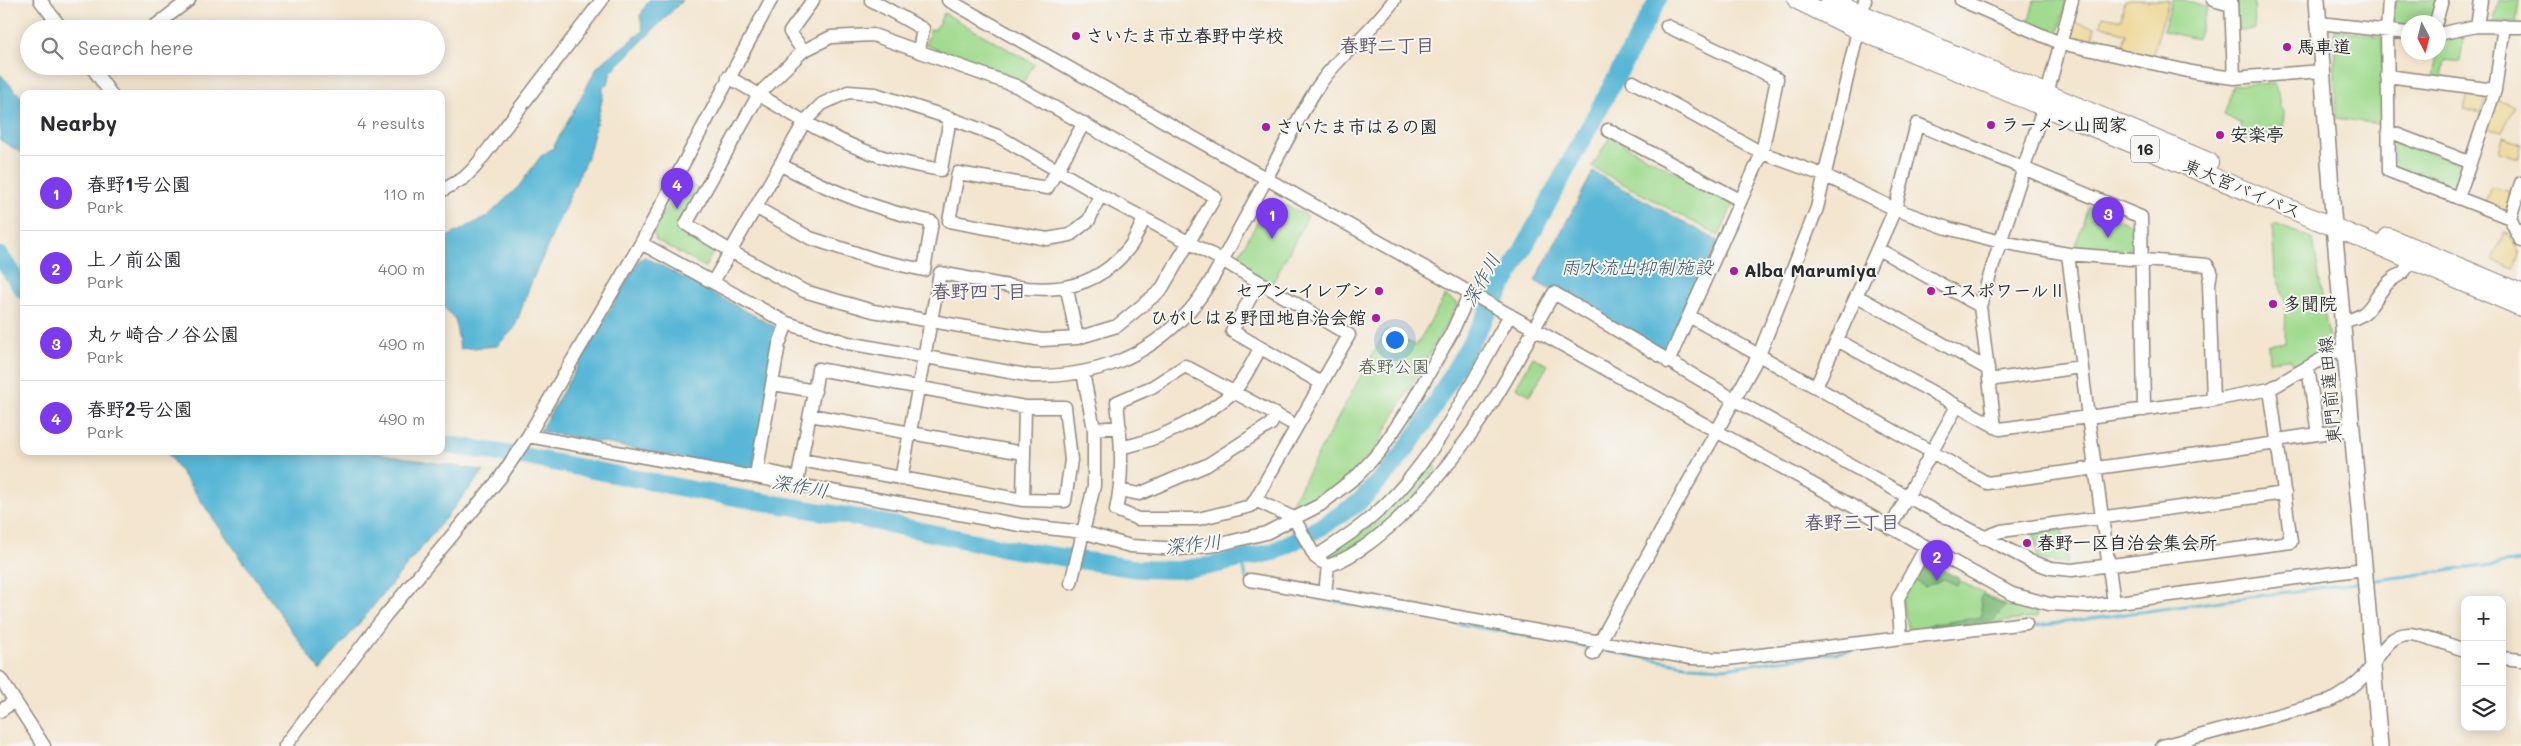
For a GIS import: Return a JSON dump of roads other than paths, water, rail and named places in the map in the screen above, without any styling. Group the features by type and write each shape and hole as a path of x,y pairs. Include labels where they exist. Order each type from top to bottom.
{"highway":[{"name":"東大宮バイパス","path":"1797,0 1861,15"},
{"name":"東大宮バイパス","path":"1830,0 2045,101 2334,221 2521,293"},
{"name":"東大宮バイパス","path":"2334,221 2410,260 2521,307"}],"main road":[{"name":"東門前蓮田線","path":"2317,0 2334,221 2380,746"}],"street":[{"path":"40,0 55,20"},
{"path":"163,20 189,0"},
{"path":"445,188 464,178 475,167 602,0"},
{"path":"286,746 385,616 500,478 528,436 640,243 771,0"},
{"path":"803,51 790,32 813,0"},
{"path":"871,0 922,29 919,50"},
{"path":"948,0 1926,548 1991,584 2029,600 2067,606 2114,604 2364,569"},
{"path":"640,243 787,323 848,343 1032,376 1084,373 1122,361 1172,328 1204,291 1329,71 1346,51 1382,17 1394,0"},
{"path":"1961,0 2060,43 2197,73 2234,78 2322,71"},
{"path":"1995,427 1980,306 2045,101 2072,0"},
{"path":"2213,0 2231,3 2234,78"},
{"path":"2389,0 2387,30 2388,171 2510,218"},
{"path":"2438,15 2442,0"},
{"path":"2477,26 2481,0"},
{"path":"1593,654 1718,432 1759,355 1817,208 1826,176 1861,15"},
{"path":"2319,23 2401,32"},
{"path":"1668,26 1777,79 1762,153 1668,362"},
{"path":"2446,32 2477,26 2521,27"},
{"path":"2458,198 2495,90 2504,26"},
{"path":"873,35 919,50 1016,86 1215,197 1190,244 1161,290 1117,326 1077,338 1042,340 930,322 873,311 804,291 732,252 686,224 759,94 803,51 831,38 873,35"},
{"path":"99,75 109,90"},
{"path":"2387,76 2495,90"},
{"path":"728,77 805,121 862,150 903,163 941,170 950,118"},
{"path":"1634,82 1762,153 1826,176 1895,209 1947,228 2001,242 2068,254 2207,265 2210,268 2213,400"},
{"path":"713,282 732,252 805,121 822,104 848,92 875,94 950,118 998,136 1100,195 1222,260 1349,335 1255,500 1251,506 1198,519 1138,519 1116,510 1120,490 1122,447 1117,402 1152,387 1185,366 1297,426"},
{"path":"1084,123 1047,188 958,173 949,221 1047,239 1070,235 1089,220 1100,195"},
{"path":"1816,387 1895,209 1917,124 2024,170 2141,216 2140,260 2144,410"},
{"path":"1608,130 1740,200"},
{"path":"2388,131 2469,162"},
{"path":"756,208 810,238 877,260 924,270 932,222 888,212 834,192 781,165"},
{"path":"2521,183 2510,218 2521,241"},
{"path":"901,479 940,273 1041,290 1067,289 1086,282 1108,269 1129,249 1144,219"},
{"path":"1878,249 1980,306"},
{"path":"2068,254 2114,604"},
{"path":"2343,321 2357,318 2372,307 2389,282 2404,273 2410,260"},
{"path":"1259,282 1232,331 1321,383"},
{"path":"1067,289 1077,338"},
{"path":"1328,566 1346,559 1375,539 1415,503 1447,466 1491,404 1554,293 1668,362 1908,497 1983,538 2032,562 2051,568 2072,570 2109,567 2291,542 2270,389"},
{"path":"528,436 1020,526 1083,532 1130,546 1180,549 1216,545 1266,533 1320,505 1358,475 1380,451 1413,400 1473,294"},
{"path":"1857,296 1989,374 2082,367"},
{"path":"1315,557 1375,515 1407,482 1432,450 1508,314"},
{"path":"1689,316 1987,482 2352,430"},
{"path":"787,323 780,344 757,469 798,478 801,460 810,415 818,369 1025,407 1065,407 1071,460 1065,501 1023,500 801,460"},
{"path":"1837,340 2000,429 2213,400 2270,389 2334,352 2345,350"},
{"path":"1122,447 1138,445 1184,426 1234,391 1260,349"},
{"path":"2308,368 2318,434"},
{"path":"1071,583 1094,486 1094,429 1084,373"},
{"path":"773,384 814,391"},
{"path":"1890,528 1957,406"},
{"path":"1023,500 1025,407"},
{"path":"1120,490 1140,494 1207,466 1271,424 1276,414"},
{"path":"810,415 1023,453"},
{"path":"1094,429 1120,427"},
{"path":"1071,460 1094,462"},
{"path":"1983,538 2002,531 2285,493"},
{"path":"1255,500 1294,518 1315,557 1328,566"},
{"path":"1901,637 1898,598 1926,548"},
{"path":"1325,593 1328,566"},
{"path":"1250,580 1691,658 1727,659 2026,623"},
{"path":"2162,746 2330,701 2355,685 2366,674 2383,649 2397,636 2410,634 2461,649"},
{"path":"2506,658 2521,660"},
{"path":"0,678 44,746"},
{"path":"0,711 14,700"}],"water":[{"path":"649,0 683,0 611,72 608,84 603,86 603,96 589,153 531,283 514,329 497,346 460,349 455,319 445,308 445,238 488,216 519,186 541,156 553,148 598,66 643,31 640,16"},
{"path":"0,74 20,96 20,152 0,140"},
{"name":"雨水流出抑制施設","path":"1593,172 1718,241 1665,353 1535,281"},
{"path":"645,257 779,329 752,471 540,431 639,260"},
{"path":"169,455 389,455 484,471 320,671"}],"waterway":[{"name":"深作川","path":"445,445 527,457 693,490 859,518 1004,548 1138,569 1177,570 1209,566 1273,552 1321,527 1358,503 1395,464 1423,425 1503,286 1658,0"},
{"name":"深作川","path":"0,256 20,285"},
{"path":"1242,559 1246,578"},
{"path":"2370,581 2521,561"},
{"path":"2029,627 2362,582"},
{"path":"1300,595 1592,648"},
{"path":"1600,650 1691,666 1724,668 1876,647"}],"place":[{"name":"さいたま市立春野中学校","path":"1076,36"},
{"name":"馬車道","path":"2287,47"},
{"name":"ラーメン山岡家","path":"1991,125"},
{"name":"さいたま市はるの園","path":"1266,127"},
{"name":"安楽亭","path":"2220,135"},
{"name":"春野2号公園","path":"677,209"},
{"name":"丸ヶ崎合ノ谷公園","path":"2108,238"},
{"name":"春野1号公園","path":"1272,239"},
{"name":"Alba Marumiya","path":"1734,271"},
{"name":"セブン-イレブン","path":"1379,291"},
{"name":"エスポワールⅡ","path":"1931,291"},
{"name":"多聞院","path":"2273,304"},
{"name":"ひがしはる野団地自治会館","path":"1376,318"},
{"name":"春野一区自治会集会所","path":"2027,543"},
{"name":"上ノ前公園","path":"1937,581"}],"district":[{"name":"春野二丁目","path":"1387,45"},
{"name":"春野四丁目","path":"979,291"},
{"name":"春野三丁目","path":"1852,522"}],"park label":[{"name":"春野公園","path":"1394,367"}]}
